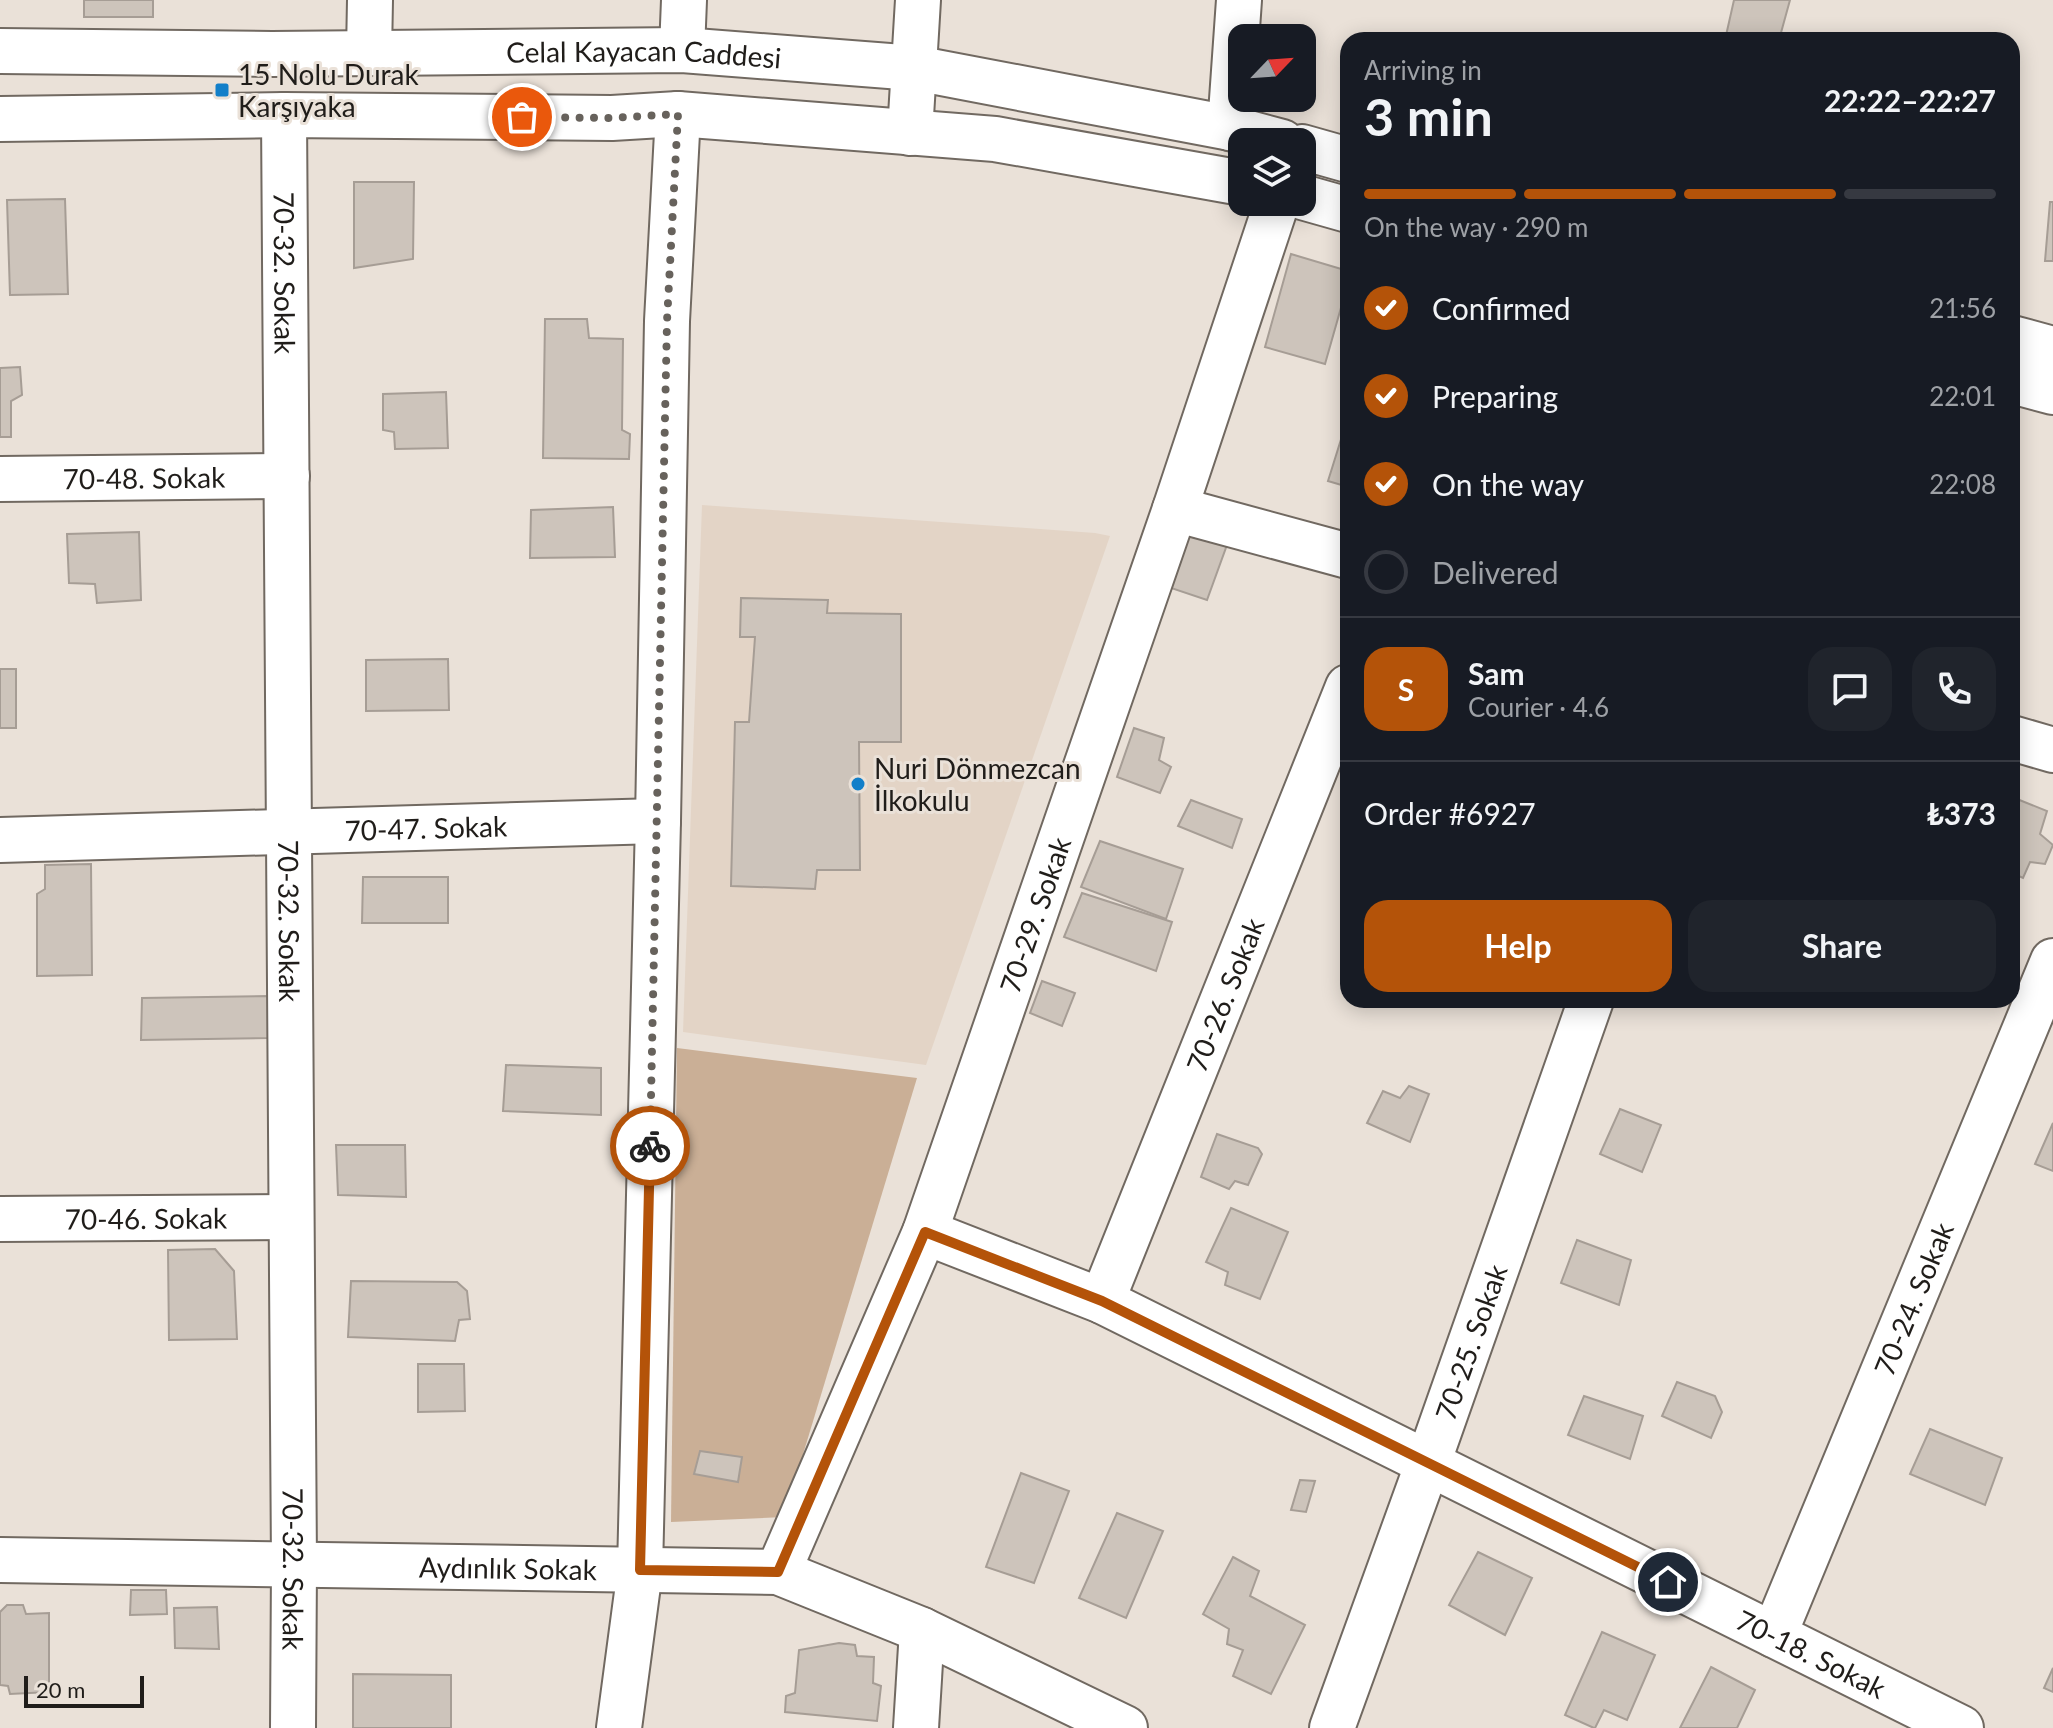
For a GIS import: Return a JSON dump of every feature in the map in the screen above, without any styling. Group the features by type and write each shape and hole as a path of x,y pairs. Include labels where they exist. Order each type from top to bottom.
{"street":[{"path":"369,53 370,0"},
{"path":"682,50 684,0"},
{"path":"910,133 918,0"},
{"path":"1230,128 1239,0"},
{"name":"Celal Kayacan Caddesi","path":"0,51 272,54 682,50 915,68 1230,128"},
{"path":"619,1728 640,1570 667,321 678,114"},
{"name":"Celal Kayacan Caddesi","path":"0,119 284,115 612,118 678,114 995,139 1228,181"},
{"name":"70-32. Sokak","path":"284,115 293,1728"},
{"path":"1316,151 1340,158"},
{"path":"1316,201 1340,208"},
{"name":"70-29. Sokak","path":"778,1572 925,1232 1175,509 1272,216"},
{"path":"2020,340 2053,349"},
{"path":"2020,383 2053,392"},
{"name":"70-48. Sokak","path":"0,479 287,476"},
{"path":"1175,509 1340,554"},
{"name":"70-26. Sokak","path":"1102,1301 1340,707"},
{"path":"2020,740 2053,750"},
{"name":"70-47. Sokak","path":"0,840 658,821"},
{"name":"70-24. Sokak","path":"1774,1635 2053,961"},
{"name":"70-25. Sokak","path":"1332,1728 1588,1008"},
{"name":"70-46. Sokak","path":"0,1219 291,1217"},
{"name":"70-18. Sokak","path":"925,1232 1102,1301 1961,1728"},
{"name":"Aydınlık Sokak","path":"0,1560 778,1572 922,1630 1125,1728"},
{"path":"916,1728 922,1630"}],"shaded area":[{"name":"Nuri Dönmezcan İlkokulu","path":"702,505 1110,536 926,1065 683,1032"},
{"path":"677,1048 917,1078 784,1517 671,1522"}],"building":[{"path":"84,0 153,0 153,17 84,17"},
{"path":"1734,0 1790,0 1781,32 1727,32"},
{"path":"354,182 414,182 413,259 354,268"},
{"path":"65,199 68,294 10,295 7,200"},
{"path":"2050,202 2053,202 2053,261 2045,261"},
{"path":"1291,254 1340,269 1340,311 1325,364 1265,347"},
{"path":"545,319 587,319 589,338 623,339 622,430 630,434 629,459 543,458"},
{"path":"20,367 22,395 11,401 11,437 0,437 0,368"},
{"path":"446,392 448,448 395,449 394,432 383,430 383,394"},
{"path":"1340,443 1340,485 1328,481"},
{"path":"613,507 615,557 530,558 531,510"},
{"path":"1187,516 1232,531 1207,600 1162,585"},
{"path":"139,532 141,600 97,603 95,584 69,583 67,534"},
{"path":"741,598 828,600 827,613 901,614 901,742 859,742 860,870 817,870 815,889 731,886 735,722 749,722 755,637 740,637"},
{"path":"448,659 449,710 366,711 366,660"},
{"path":"0,669 16,669 16,728 0,728"},
{"path":"1134,728 1164,738 1159,760 1171,767 1160,793 1117,777"},
{"path":"1191,800 1242,819 1232,848 1178,826"},
{"path":"2020,800 2047,811 2040,834 2053,845 2045,864 2030,862 2023,878 2020,877"},
{"path":"1100,841 1183,869 1166,919 1081,887"},
{"path":"91,864 92,975 37,976 37,894 45,889 45,865"},
{"path":"363,877 448,877 448,923 362,923"},
{"path":"1082,893 1172,922 1156,971 1064,937"},
{"path":"1042,981 1075,993 1062,1026 1030,1013"},
{"path":"268,996 268,1038 141,1040 142,998"},
{"path":"506,1065 601,1068 601,1115 503,1111"},
{"path":"1409,1086 1429,1094 1410,1142 1367,1123 1383,1091 1400,1098"},
{"path":"1620,1109 1661,1125 1642,1172 1600,1154"},
{"path":"2053,1123 2053,1171 2035,1164"},
{"path":"1217,1134 1258,1148 1262,1154 1248,1185 1235,1181 1229,1189 1201,1177"},
{"path":"336,1145 405,1145 406,1197 338,1195"},
{"path":"1231,1208 1288,1232 1260,1299 1225,1285 1228,1272 1206,1262"},
{"path":"1577,1240 1631,1260 1619,1305 1561,1283"},
{"path":"215,1249 234,1271 237,1339 169,1340 168,1250"},
{"path":"351,1281 457,1282 467,1291 470,1319 459,1320 455,1341 348,1337"},
{"path":"418,1364 464,1364 465,1411 418,1412"},
{"path":"1677,1382 1715,1396 1722,1412 1711,1438 1662,1416"},
{"path":"1584,1396 1643,1416 1630,1459 1568,1435"},
{"path":"1930,1429 2002,1458 1985,1505 1910,1474"},
{"path":"700,1451 742,1457 738,1482 694,1474"},
{"path":"1021,1473 1069,1491 1034,1583 986,1567"},
{"path":"1300,1480 1315,1481 1306,1512 1291,1510"},
{"path":"1117,1513 1163,1531 1126,1618 1079,1598"},
{"path":"1478,1552 1532,1578 1505,1635 1449,1605"},
{"path":"1233,1557 1259,1571 1250,1596 1305,1625 1271,1694 1233,1676 1243,1650 1227,1644 1229,1629 1203,1614"},
{"path":"131,1590 166,1590 167,1614 130,1615"},
{"path":"7,1605 23,1605 26,1614 49,1613 49,1692 10,1694 8,1686 0,1685 0,1612"},
{"path":"217,1607 219,1649 175,1648 174,1608"},
{"path":"1602,1632 1655,1655 1627,1720 1604,1710 1594,1728 1565,1715"},
{"path":"839,1643 855,1645 857,1656 874,1657 873,1683 881,1686 877,1721 785,1712 786,1696 795,1693 799,1650"},
{"path":"1711,1667 1755,1690 1737,1728 1680,1728"},
{"path":"2053,1668 2053,1692 2044,1688"},
{"path":"353,1674 451,1675 451,1728 353,1728"}],"way so far":[{"path":"522,117 612,118 678,114 667,321 650,1146"}],"place":[{"name":"15 Nolu Durak Karşıyaka","path":"222,90"},
{"name":"Nuri Dönmezcan İlkokulu","path":"858,784"}],"route":[{"path":"650,1146 640,1570 778,1572 925,1232 1102,1301 1668,1582"}]}
